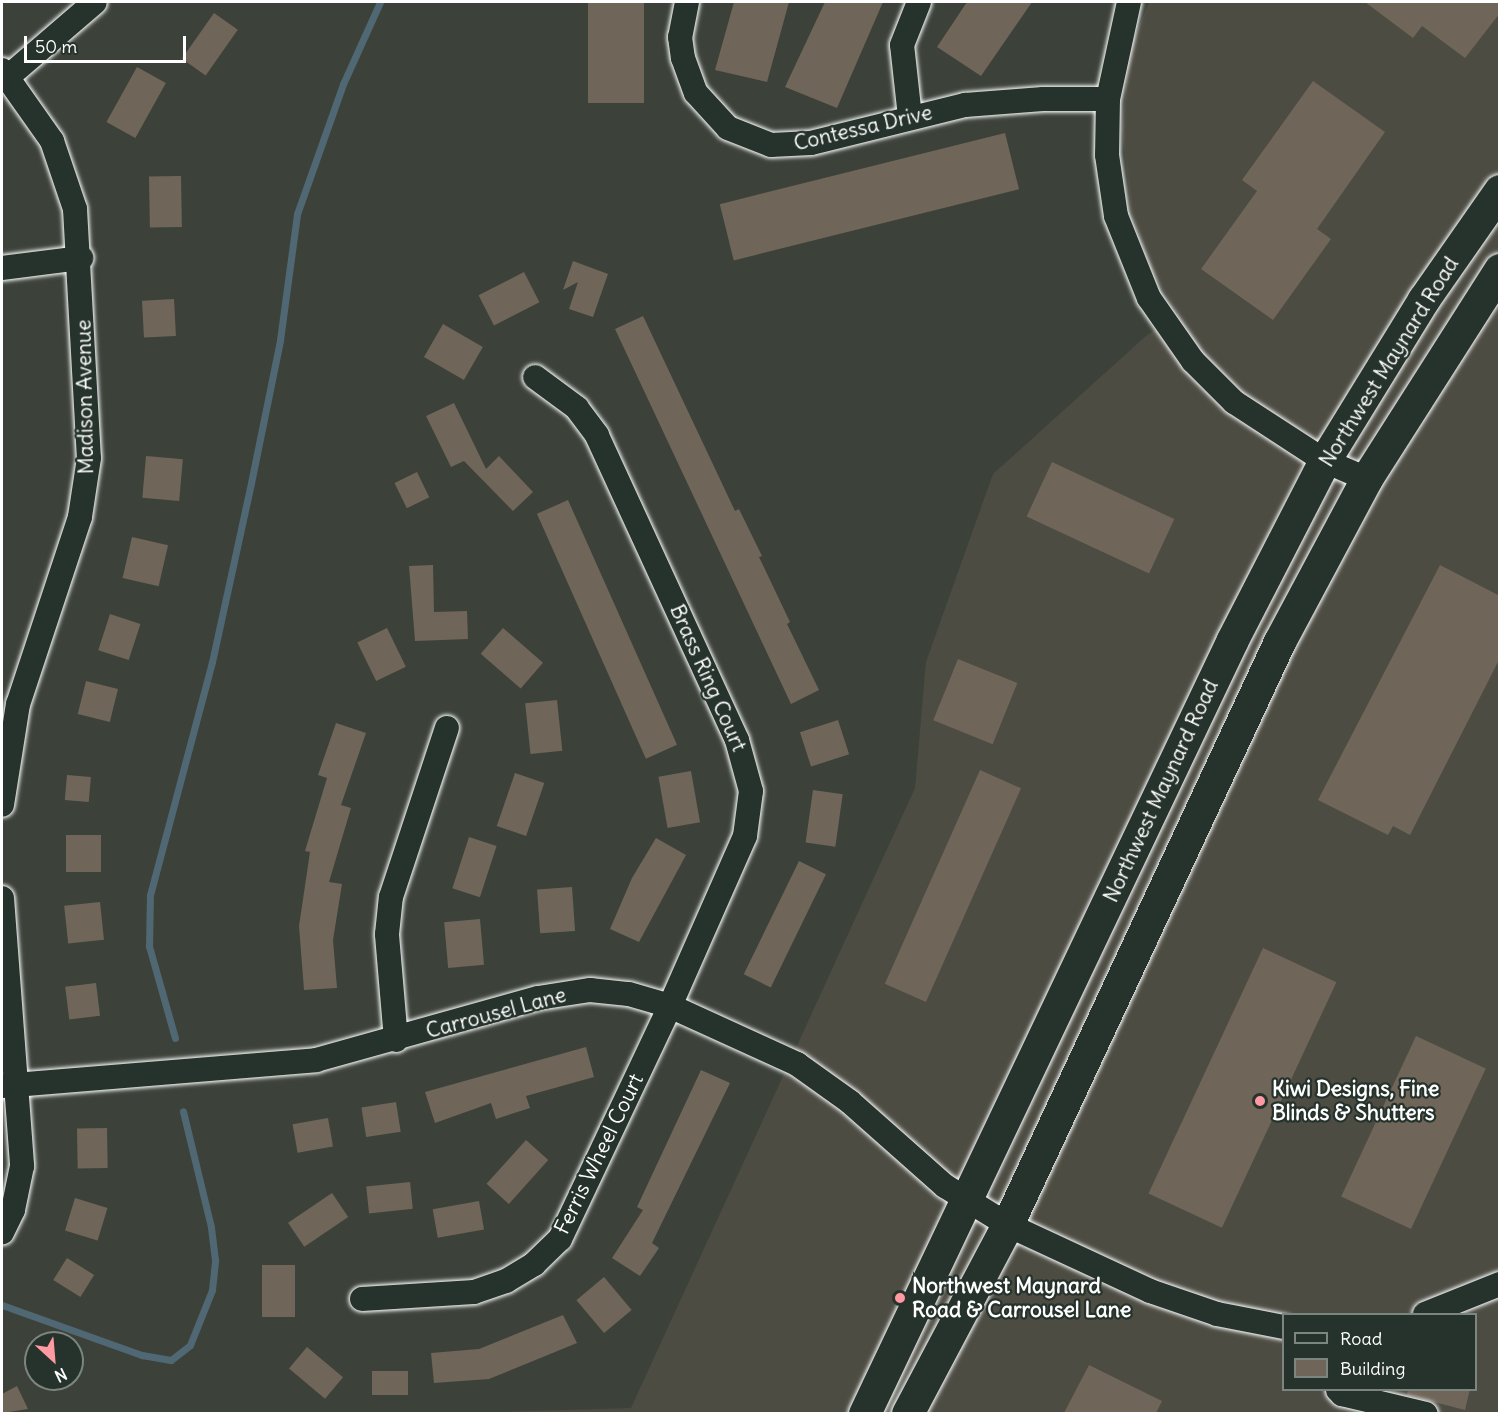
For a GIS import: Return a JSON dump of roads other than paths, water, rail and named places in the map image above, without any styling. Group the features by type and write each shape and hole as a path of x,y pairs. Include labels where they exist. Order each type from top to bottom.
{"main road":[{"name":"Northwest Maynard Road","path":"865,1413 1233,639 1325,461 1424,300 1500,191"},
{"name":"Northwest Maynard Road","path":"909,1413 1008,1225 1280,642 1367,479 1500,270"}],"street":[{"path":"5,73 95,2"},
{"name":"Contessa Drive","path":"687,2 680,37 686,68 696,93 728,128 771,145 792,146 910,117 1005,101 1108,99"},
{"path":"910,117 902,45 919,2"},
{"path":"1129,2 1108,99 1107,155 1116,216 1149,297 1187,353 1234,402 1325,461 1367,479"},
{"name":"Madison Avenue","path":"2,805 18,704 86,489 88,406 81,258 75,209 62,162 39,118 5,73"},
{"path":"2,268 81,258"},
{"name":"Brass Ring Court","path":"535,377 577,408 597,435 748,772 751,790 745,836 670,1006"},
{"path":"396,1040 387,934 391,897 447,728"},
{"path":"2,897 10,1085 22,1166 13,1210 2,1233"},
{"name":"Carrousel Lane","path":"10,1085 316,1060 396,1040 538,998 590,990 629,994 670,1006 797,1064 843,1096 967,1202 1008,1225 1150,1291 1217,1314 1282,1327"},
{"name":"Ferris Wheel Court","path":"362,1299 474,1292 506,1281 560,1239 670,1006"},
{"path":"1428,1313 1500,1284"},
{"path":"1340,1391 1342,1394 1426,1413"}],"waterway":[{"path":"175,1038 149,946 150,895 212,662 251,483 280,340 297,214 343,84 380,2"},
{"path":"2,1305 142,1355 171,1360 190,1345 212,1290 215,1260 211,1227 183,1111"}],"place":[{"name":"Kiwi Designs, Fine Blinds & Shutters","path":"1260,1101"},
{"name":"Northwest Maynard Road & Carrousel Lane","path":"900,1298"}]}
